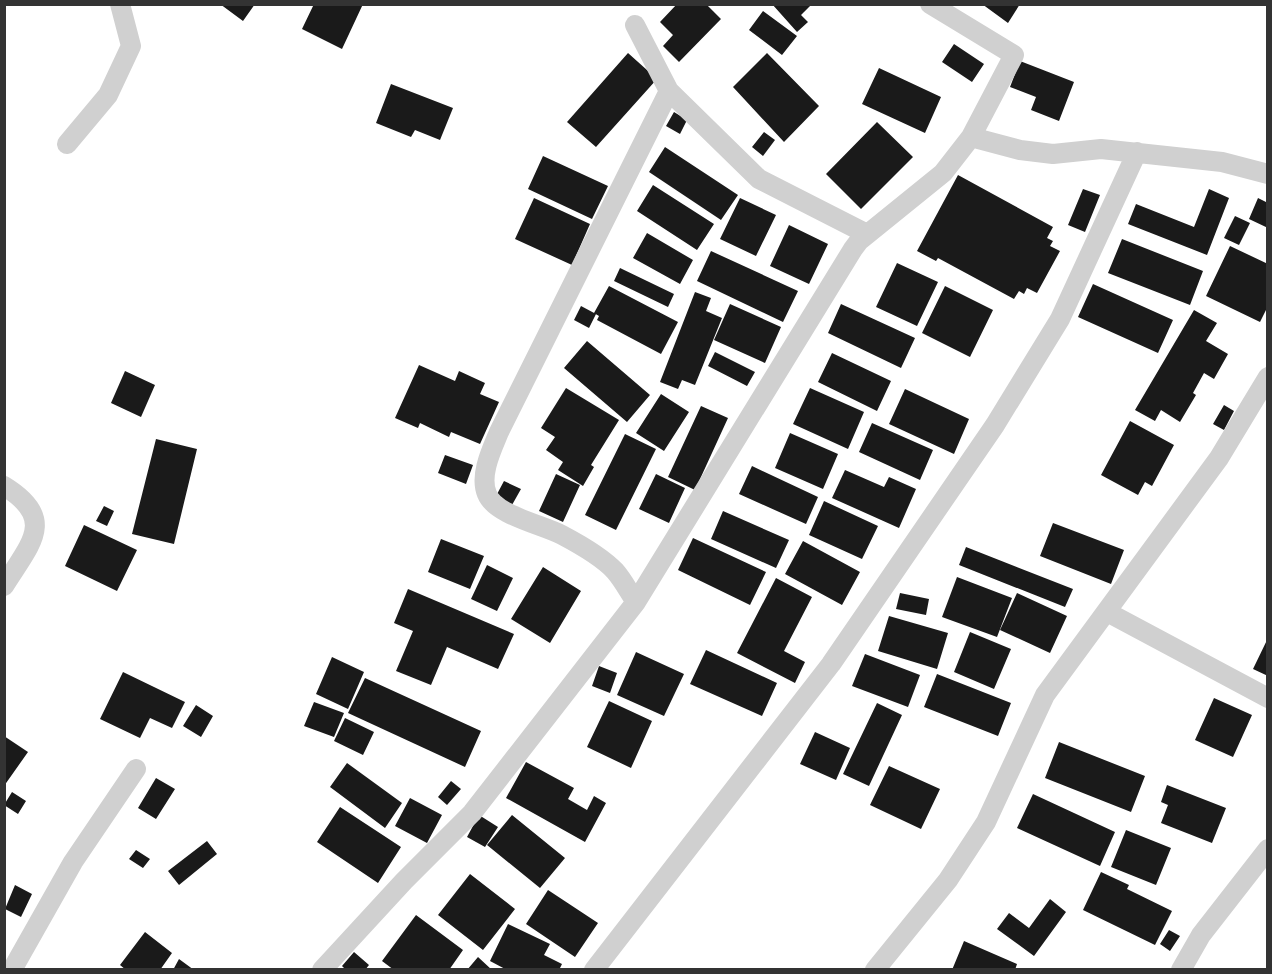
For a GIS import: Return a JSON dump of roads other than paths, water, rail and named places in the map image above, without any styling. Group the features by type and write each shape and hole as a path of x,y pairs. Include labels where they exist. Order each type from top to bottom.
{"street":[{"path":"67,144 108,95 131,46 120,4"},
{"path":"322,969 404,881 472,813 636,602 853,249 867,234 889,219 943,173 971,137 1014,55 930,4"},
{"path":"635,24 669,91 759,179 867,234"},
{"path":"636,602 615,571 589,552 562,535 495,505 486,494 486,474 489,456 499,432 669,91"},
{"path":"971,137 1020,150 1053,154 1101,148 1222,162 1268,174"},
{"path":"594,969 831,664 995,425 1060,319 1137,152"},
{"path":"875,969 948,880 986,822 1045,695 1219,458 1268,377"},
{"path":"4,486 27,501 35,518 32,540 4,586"},
{"path":"1107,612 1268,698"},
{"path":"12,969 73,862 136,769"},
{"path":"1181,969 1201,935 1268,849"}]}
